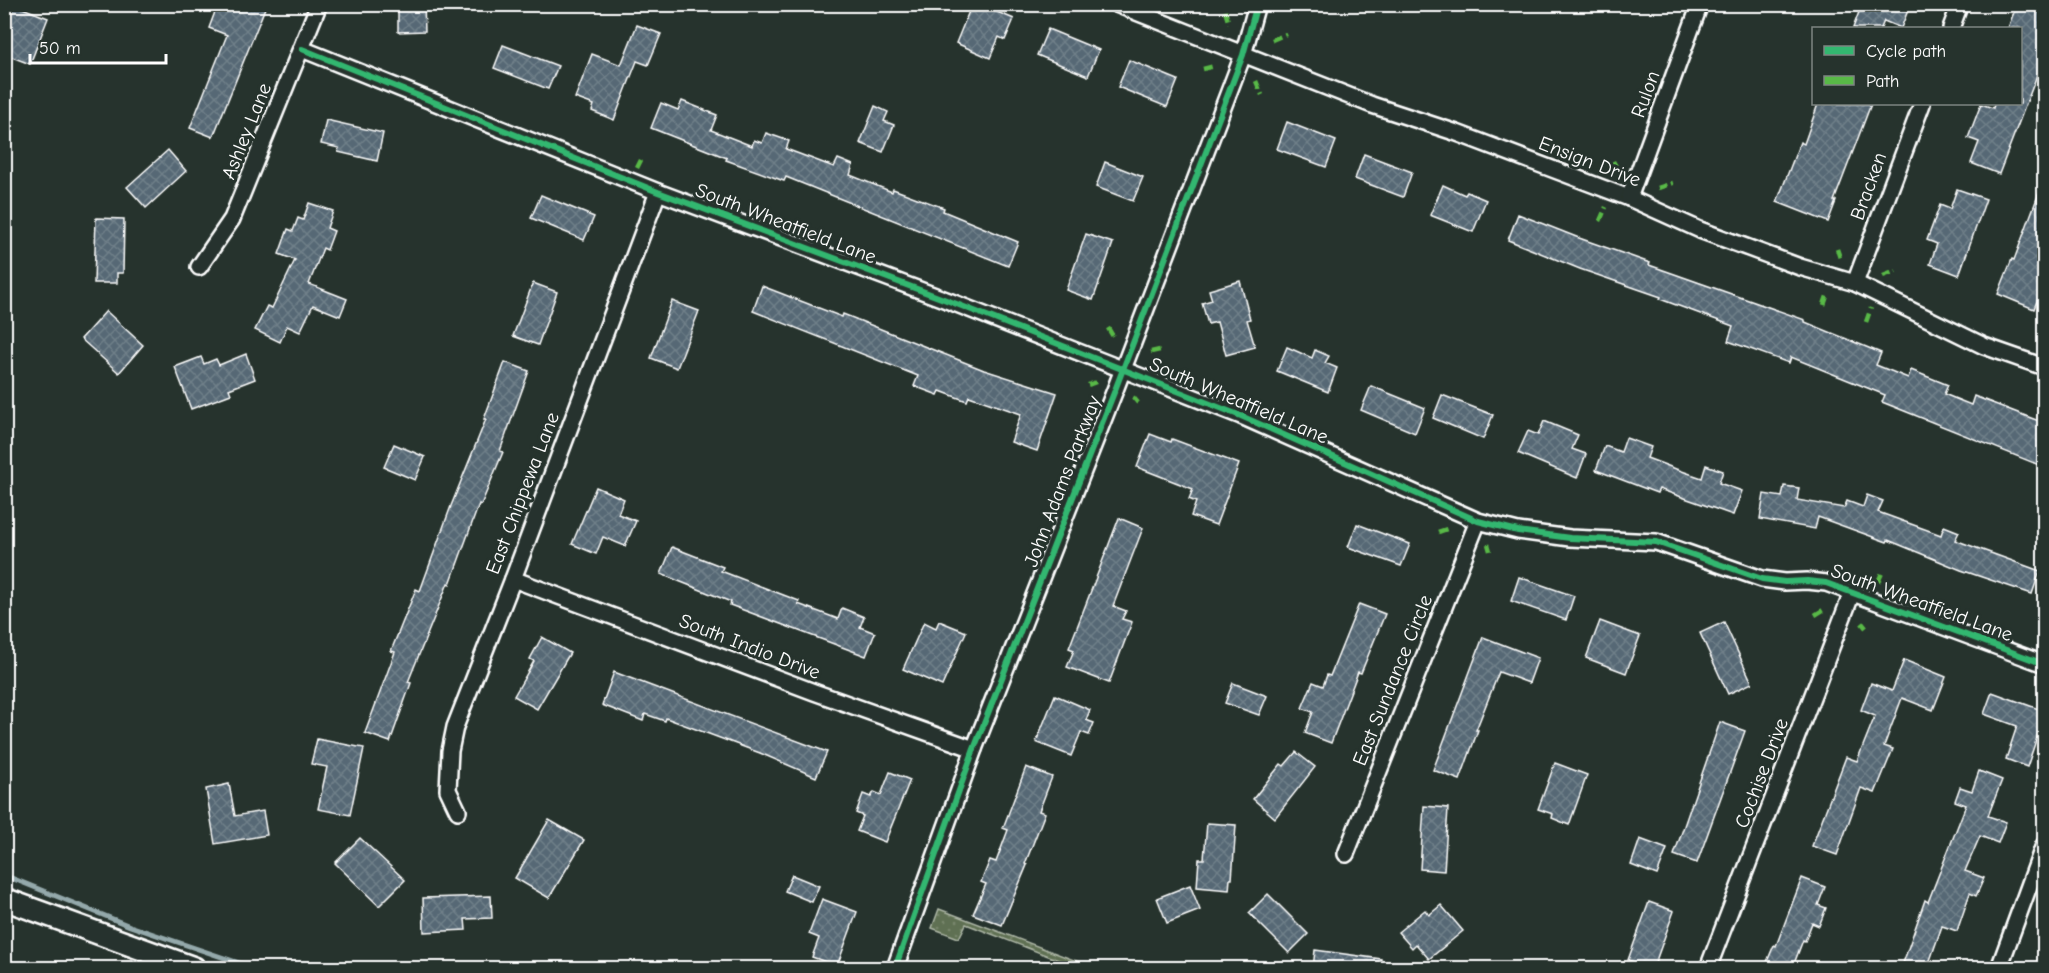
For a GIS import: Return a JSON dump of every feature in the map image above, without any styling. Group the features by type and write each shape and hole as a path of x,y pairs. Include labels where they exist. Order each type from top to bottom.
{"main road":[{"path":"4,899 194,969"}],"street":[{"name":"Ashley Lane","path":"199,267 232,219 319,4"},
{"name":"Ensign Drive","path":"1116,4 1372,105 1457,132 1629,198 1700,230 1800,267 1855,283 1983,346 2044,367"},
{"name":"John Adams Parkway","path":"895,969 974,749 1123,370 1243,55 1257,4"},
{"name":"Rulon","path":"1629,198 1700,4"},
{"path":"1951,27 1960,4"},
{"name":"South Wheatfield Lane","path":"302,49 658,192 949,301 1241,416 1478,521 1518,531 1570,538 1656,542 1762,579 1826,583 2044,664"},
{"name":"Bracken","path":"1855,283 1922,105"},
{"name":"East Chippewa Lane","path":"458,811 448,790 454,727 513,579 658,192"},
{"name":"East Sundance Circle","path":"1346,854 1478,521"},
{"name":"South Indio Drive","path":"513,579 814,692 974,749"},
{"name":"Cochise Drive","path":"1708,969 1852,593"},
{"path":"1999,969 2044,845"}],"green space":[{"path":"939,909 1095,968 1079,968 966,924 959,938 932,928"}],"building":[{"path":"12,4 48,18 30,64 4,54 4,24"},
{"path":"218,4 255,4 265,8 213,137 190,128 227,35 209,28"},
{"path":"398,4 424,4 425,31 398,32"},
{"path":"972,4 978,4 1014,19 1005,40 999,37 990,58 956,43"},
{"path":"1862,4 1900,4 1909,8 1901,27 1884,21 1881,27 1853,27"},
{"path":"2017,4 2044,4 2044,57 1999,174 1971,163 1979,142 1968,138 1981,105 1993,108 1994,105 2022,105 2022,27 2008,27"},
{"path":"637,25 661,34 648,65 637,61 614,120 592,111 594,105 575,98 592,54 621,65"},
{"path":"1048,29 1099,50 1088,76 1037,55"},
{"path":"503,45 558,66 548,89 494,68"},
{"path":"1129,60 1178,80 1167,107 1118,87"},
{"path":"682,101 717,115 711,130 752,146 754,140 762,143 766,133 789,141 786,149 834,167 838,159 853,165 850,175 892,192 893,189 944,208 943,211 1018,242 1008,266 786,177 784,181 726,160 727,158 651,128 661,103 678,110"},
{"path":"1818,105 1871,105 1828,222 1777,202 1800,142 1804,144"},
{"path":"875,106 888,112 884,121 894,125 883,152 860,143"},
{"path":"326,120 383,133 377,161 338,152 339,148 321,144"},
{"path":"1287,122 1336,141 1326,167 1277,149"},
{"path":"168,150 186,171 146,208 127,187"},
{"path":"1364,154 1412,172 1403,197 1355,179"},
{"path":"1105,162 1143,177 1133,201 1096,187"},
{"path":"2043,182 2044,258 2040,271 2044,273 2044,283 2034,309 1998,294 2012,259 2014,260"},
{"path":"1443,185 1465,195 1467,192 1486,200 1473,232 1430,215"},
{"path":"1957,189 1986,199 1959,275 1930,264 1937,244 1927,240 1940,205 1950,209"},
{"path":"541,195 594,217 584,240 531,218"},
{"path":"309,203 333,211 327,228 334,231 327,250 323,248 309,284 347,299 340,316 313,305 300,332 287,326 280,342 255,330 267,306 272,308 295,260 279,254 288,229 293,231 298,218 303,220"},
{"path":"1518,214 1650,263 1649,265 1805,320 1805,322 1881,353 1876,365 1908,378 1911,370 1948,385 1944,394 1971,405 1974,396 2044,423 2044,467 1882,402 1885,395 1791,357 1789,363 1728,341 1733,326 1508,240"},
{"path":"96,218 124,219 123,273 117,273 117,283 94,283"},
{"path":"1086,234 1113,243 1093,300 1066,290"},
{"path":"1240,281 1250,319 1247,320 1255,347 1226,355 1217,322 1208,324 1202,303 1212,300 1209,290"},
{"path":"533,283 557,292 538,345 513,336"},
{"path":"762,286 842,317 843,314 984,370 1057,393 1037,451 1011,442 1021,414 969,396 967,401 940,391 938,395 914,386 918,376 753,311"},
{"path":"672,301 699,311 677,368 651,358"},
{"path":"106,311 143,345 119,373 81,339"},
{"path":"1287,347 1312,358 1315,350 1329,356 1325,363 1337,368 1328,392 1277,371"},
{"path":"246,354 255,379 229,389 231,394 191,409 175,367 201,357 204,364 216,359 219,365"},
{"path":"505,362 529,371 500,451 503,452 481,505 479,504 450,584 448,583 408,682 411,683 390,742 365,733 395,652 391,651 416,589 420,591 486,419 484,419"},
{"path":"1371,386 1425,408 1415,433 1361,410"},
{"path":"1442,395 1493,415 1483,439 1433,418"},
{"path":"1544,421 1578,435 1572,449 1586,454 1577,478 1518,453 1528,431 1538,435"},
{"path":"1150,434 1171,442 1172,439 1239,464 1216,525 1191,516 1196,502 1189,499 1193,489 1137,467"},
{"path":"1626,438 1651,447 1647,458 1702,478 1706,465 1723,471 1719,483 1742,491 1733,515 1659,489 1657,493 1596,470 1605,446 1621,452"},
{"path":"394,444 425,457 415,480 384,467"},
{"path":"1784,486 1799,488 1797,500 1844,508 1847,501 1863,507 1867,495 1883,501 1878,512 1941,535 1944,526 1959,532 1955,540 2040,571 2032,594 1961,570 1888,540 1887,542 1818,517 1815,529 1760,519 1764,494 1782,497"},
{"path":"596,487 624,499 618,514 636,521 625,546 603,537 596,554 572,544"},
{"path":"1119,518 1143,528 1113,606 1126,611 1122,619 1132,622 1109,683 1067,667 1074,650 1069,648"},
{"path":"1357,524 1410,544 1401,566 1348,547"},
{"path":"672,547 723,567 721,571 799,601 798,604 838,619 842,608 864,617 860,627 875,633 866,656 730,605 731,602 661,574"},
{"path":"1519,577 1574,596 1566,620 1511,601"},
{"path":"1359,604 1385,614 1361,673 1358,672 1331,743 1305,733 1313,712 1302,708 1313,682 1323,686 1327,675 1330,676"},
{"path":"939,621 966,632 942,686 903,669 924,622 936,628"},
{"path":"1600,621 1640,636 1626,673 1586,658"},
{"path":"1724,622 1752,683 1728,694 1700,633"},
{"path":"542,637 570,653 537,709 514,696 534,661 530,659"},
{"path":"1483,637 1538,658 1529,683 1499,672 1476,730 1478,730 1460,780 1433,770"},
{"path":"1904,660 1946,677 1933,710 1902,698 1884,746 1893,749 1875,793 1861,788 1837,855 1812,846 1846,757 1857,761 1875,716 1861,710 1871,683 1892,691"},
{"path":"614,672 827,752 816,777 760,753 666,718 665,721 645,714 643,721 602,705"},
{"path":"1233,683 1267,696 1259,715 1225,703"},
{"path":"1992,692 2044,711 2027,767 2006,759 2017,726 1984,714"},
{"path":"1055,695 1090,710 1086,720 1094,723 1089,735 1081,732 1071,756 1036,742"},
{"path":"1720,722 1745,731 1697,863 1674,855"},
{"path":"317,739 364,748 350,815 318,809 327,767 311,764"},
{"path":"1296,752 1315,767 1275,818 1253,799 1281,764 1284,766"},
{"path":"1555,763 1587,775 1569,825 1552,818 1553,814 1538,809"},
{"path":"1026,767 1052,777 1039,811 1045,813 1025,864 1027,865 1002,925 973,914 986,884 981,882 990,860 996,862 1008,830 1003,828"},
{"path":"1979,771 2002,780 1988,816 2006,822 1998,843 1980,836 1965,871 1984,878 1976,896 1970,893 1957,931 1942,926 1927,969 1901,969 1925,900 1928,902 1966,805 1955,801 1960,787 1972,791"},
{"path":"890,772 910,780 885,842 857,831 863,816 856,813 863,794 871,797 874,792 881,795"},
{"path":"229,784 235,816 263,811 267,835 215,844 206,789"},
{"path":"1424,806 1448,808 1444,871 1420,869"},
{"path":"549,820 584,840 549,898 515,878"},
{"path":"1207,823 1236,825 1232,879 1230,879 1229,890 1197,887 1199,859 1204,859"},
{"path":"360,838 405,880 379,906 335,863"},
{"path":"1640,839 1667,849 1657,875 1631,865"},
{"path":"792,875 819,886 812,902 785,891"},
{"path":"1802,878 1825,887 1818,905 1826,908 1819,926 1812,923 1792,969 1764,969 1774,945 1776,946"},
{"path":"1190,885 1200,910 1167,923 1157,898"},
{"path":"1268,894 1308,934 1289,953 1249,913"},
{"path":"491,896 492,918 465,919 466,930 424,932 423,898"},
{"path":"822,899 857,912 837,966 812,957 819,938 809,934"},
{"path":"1649,902 1674,911 1653,969 1628,960"},
{"path":"1441,905 1463,931 1429,959 1416,944 1412,948 1398,932 1425,910 1429,915"},
{"path":"1315,950 1381,959 1380,969 1313,969"}],"waterway":[{"path":"4,875 130,926 254,968"}],"marked path":[{"path":"1225,11 1229,24"},
{"path":"1272,40 1286,34"},
{"path":"1203,69 1214,66"},
{"path":"1256,81 1262,95"},
{"path":"637,168 641,160"},
{"path":"1613,161 1619,172"},
{"path":"1658,188 1673,183"},
{"path":"1600,221 1606,207"},
{"path":"1837,249 1841,261"},
{"path":"1883,276 1896,271"},
{"path":"1824,305 1828,293"},
{"path":"1866,322 1871,308"},
{"path":"1108,328 1114,338"},
{"path":"1151,352 1160,350"},
{"path":"1088,385 1096,382"},
{"path":"1133,397 1138,403"},
{"path":"1438,532 1447,529"},
{"path":"1488,544 1490,551"},
{"path":"1878,582 1882,573"},
{"path":"1815,615 1823,610"},
{"path":"1862,623 1866,628"}],"cycle path":[{"path":"895,968 974,749 1243,55 1257,4"},
{"path":"302,49 658,192 949,301 1241,416 1478,521 1518,531 1570,538 1656,542 1762,579 1826,583 2044,664"}]}
